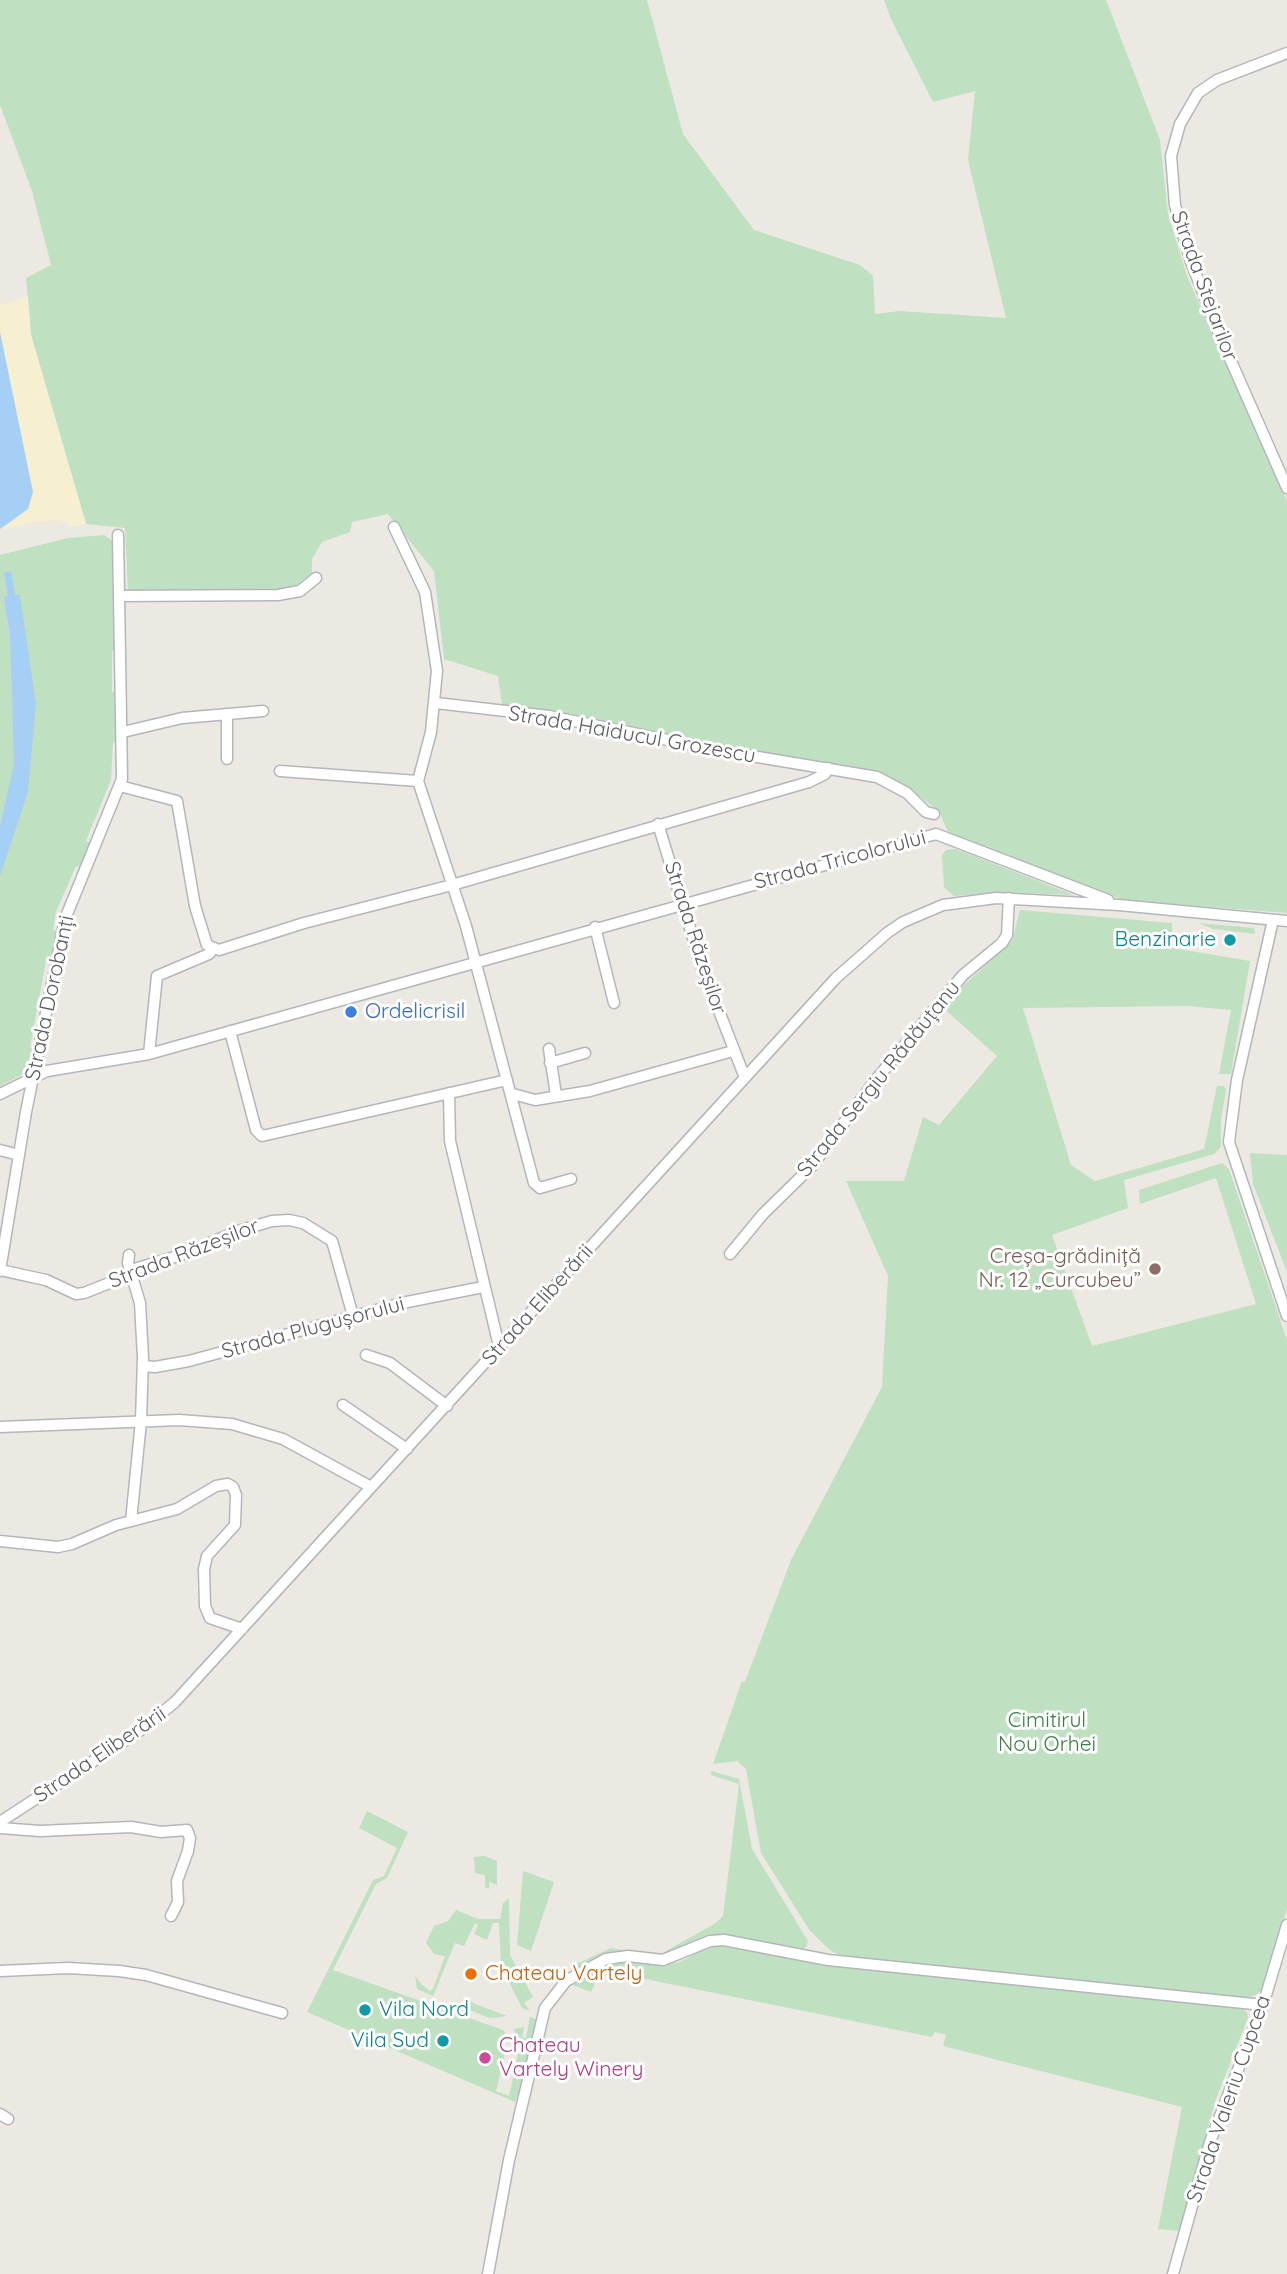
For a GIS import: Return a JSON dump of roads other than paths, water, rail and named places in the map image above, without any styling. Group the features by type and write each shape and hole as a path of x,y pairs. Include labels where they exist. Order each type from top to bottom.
{"street":[{"name":"Strada Stejarilor","path":"1287,53 1217,80 1198,93 1180,124 1171,156 1175,205 1191,262 1220,336 1287,488"},
{"path":"394,527 425,592 436,671 436,703 418,780 476,962 537,1186 571,1179"},
{"name":"Strada Dorobanți","path":"0,1271 33,1076 65,919 120,786 123,732 118,535"},
{"path":"121,596 278,595 300,591 316,578"},
{"name":"Strada Haiducul Grozescu","path":"436,703 561,718 722,751 877,777 907,793 926,812 934,814"},
{"path":"123,732 182,718 263,711"},
{"path":"227,714 227,760"},
{"name":"Strada Haiducul Grozescu","path":"213,949 219,950 315,920 452,885 808,782 825,774 828,768"},
{"path":"280,771 418,780"},
{"path":"120,786 177,801 195,906 204,938 213,949 209,954 157,976 149,1054"},
{"name":"Strada Răzeșilor","path":"658,824 702,967 745,1078"},
{"name":"Strada Tricolorului","path":"0,1094 33,1076 149,1054 936,834 1119,905"},
{"name":"Strada Eliberării","path":"0,1825 160,1716 862,952 903,922 943,905 1009,898 1119,905"},
{"name":"Strada Sergiu Rădăuțanu","path":"730,1254 763,1214 812,1166 874,1082 963,975 1002,943 1007,935 1009,898"},
{"path":"1119,905 1287,921"},
{"path":"1273,920 1236,1089 1229,1142 1287,1316"},
{"path":"595,928 614,1003"},
{"path":"230,1031 260,1135 507,1080"},
{"path":"549,1049 556,1095"},
{"path":"513,1094 536,1100 625,1083 733,1051"},
{"path":"550,1063 585,1053"},
{"path":"449,1093 450,1141 499,1346"},
{"path":"0,1150 19,1155"},
{"name":"Strada Răzeșilor","path":"0,1271 46,1280 76,1294 122,1278 131,1270 181,1255 255,1226 272,1221 296,1222 332,1241 353,1316"},
{"path":"129,1255 128,1263 140,1303 143,1366 141,1421 131,1521"},
{"name":"Strada Plugușorului","path":"143,1366 155,1367 189,1361 353,1316 483,1287"},
{"path":"366,1355 390,1363 447,1406"},
{"path":"343,1405 407,1449"},
{"path":"0,1427 214,1421 257,1430 283,1439 371,1487"},
{"path":"0,1541 58,1547 177,1508 222,1484 233,1488 236,1525 207,1556 204,1569 205,1605 210,1618 242,1629"},
{"name":"Strada Eliberării","path":"0,1825 40,1831 131,1827 161,1832 187,1829 190,1838 188,1851 177,1881 178,1902 171,1916"},
{"name":"Strada Valeriu Cupcea","path":"1173,2274 1210,2142 1263,2005 1287,1925"},
{"path":"488,2274 512,2148 545,2008 566,1981 606,1959 628,1956 663,1960 710,1941 724,1940 828,1960 1263,2005"},
{"path":"0,1971 68,1968 146,1975 282,2013"}],"water":[{"path":"0,332 33,492 28,509 0,529"},
{"path":"11,571 15,595 20,595 36,704 28,792 0,876 0,826 14,764 10,636 4,597 8,596 4,573"}],"place":[{"name":"Benzinarie","path":"1230,940"},
{"name":"Ordelicrisil","path":"351,1012"},
{"name":"Creșa-grădiniță Nr. 12 „Curcubeu”","path":"1155,1269"},
{"name":"Chateau Vartely","path":"471,1974"},
{"name":"Vila Nord","path":"365,2010"},
{"name":"Vila Sud","path":"443,2041"},
{"name":"Chateau Vartely Winery","path":"485,2058"}],"park label":[{"name":"Cimitirul Nou Orhei","path":"1047,1733"}]}
